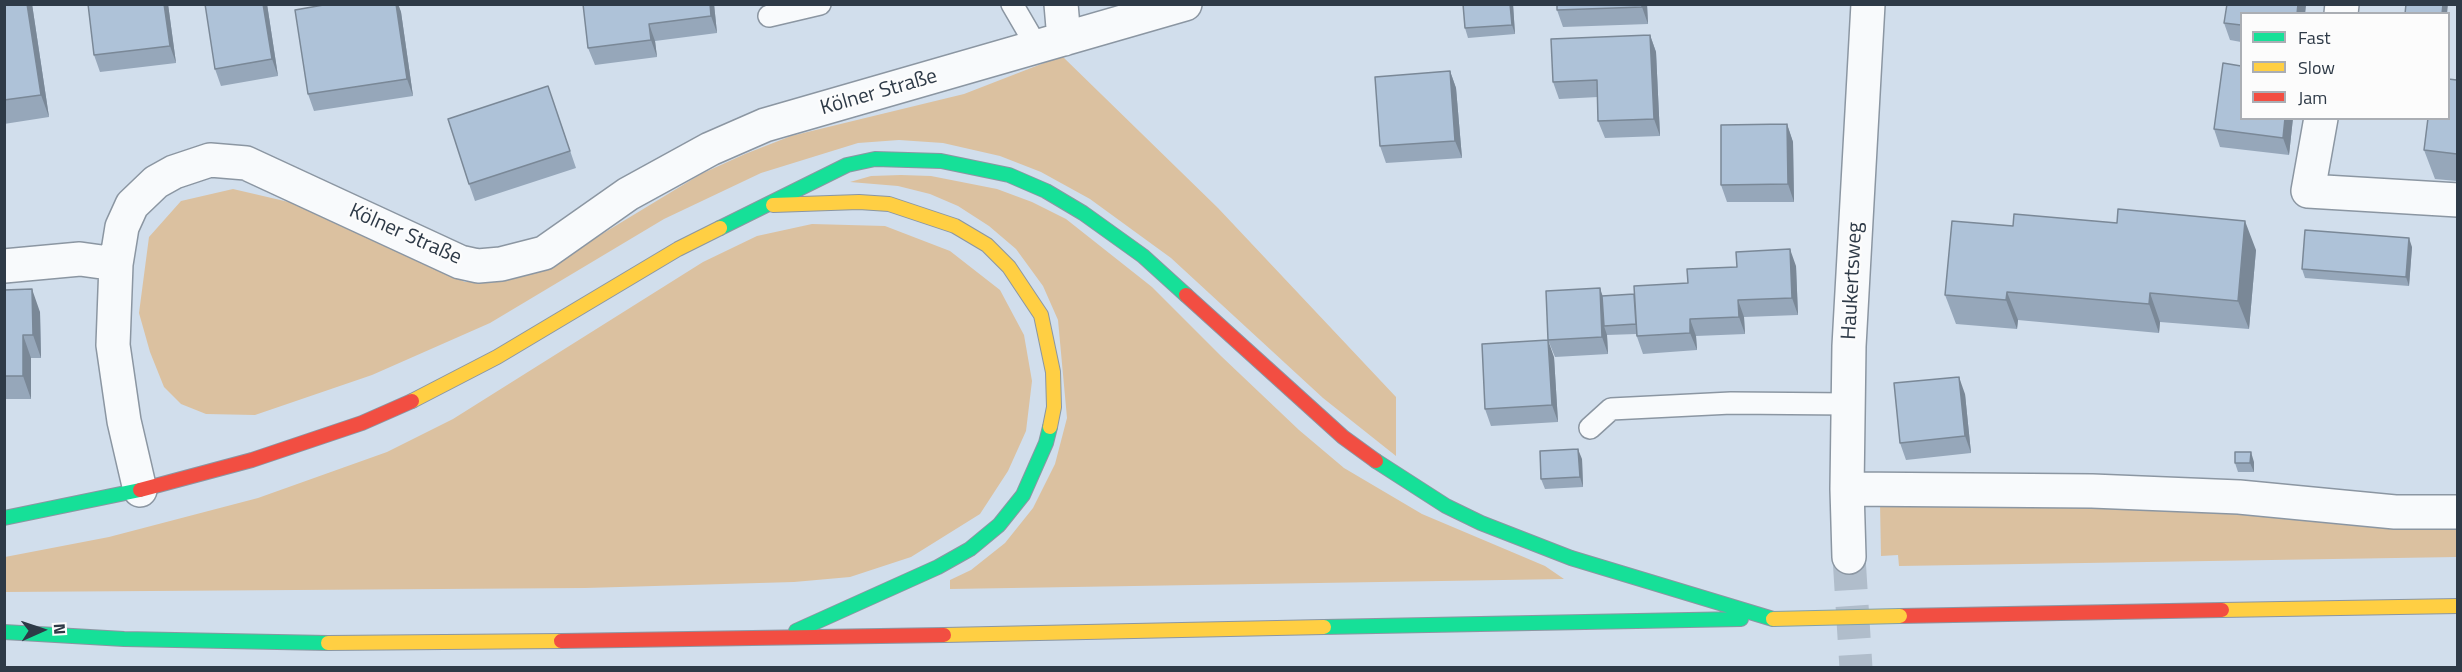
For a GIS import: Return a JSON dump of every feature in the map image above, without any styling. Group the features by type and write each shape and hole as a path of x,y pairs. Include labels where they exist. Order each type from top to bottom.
{"main road":[{"path":"4,518 140,490 252,460 352,427 409,403 497,357 678,249 819,176 847,165 875,159 906,158 941,161 1009,175 1046,191 1114,234 1166,276 1343,437 1378,463 1446,506 1481,523 1581,562 1773,619"},
{"path":"762,206 859,201 889,204 919,212 955,226 987,245 1009,267 1028,293 1041,315 1053,372 1054,407 1046,443 1023,495 999,525 970,549 929,572 780,638"},
{"path":"4,632 124,639 360,644 2457,606"}],"street":[{"path":"1051,43 1061,4"},
{"name":"Kölner Straße","path":"140,490 124,421 113,345 116,264 122,227 132,205 141,194 174,172 210,160 227,159 265,169 460,262 478,266 523,260 544,253 628,194 740,135 765,125 1185,4"},
{"name":"Haukertsweg","path":"1849,557 1847,489 1849,404 1868,4"},
{"path":"2321,120 2308,191 2457,200"},
{"path":"4,266 80,259 116,264"},
{"path":"1847,489 2092,491 2239,497 2395,512 2457,512"}],"lane":[{"path":"769,16 820,4"},
{"path":"1012,4 1051,43"},
{"path":"1590,428 1611,410 1731,403 1849,404"}],"shaded area":[{"path":"1062,56 1218,208 1396,397 1396,456 1323,398 1171,258 1090,199 1041,172 1000,156 943,143 899,140 858,143 761,173 664,219 490,323 372,375 255,415 206,414 181,404 164,387 150,352 139,313 149,237 181,201 233,189 306,206 465,282 511,279 541,271 701,174 745,154 791,136 964,94"},
{"path":"871,176 931,176 997,189 1032,202 1066,219 1152,287 1299,430 1344,468 1422,514 1545,566 1564,579 950,589 950,580 971,570 1005,543 1033,508 1055,464 1067,418 1058,320 1043,286 1016,249 989,226 958,206 930,194 898,186 850,182"},
{"path":"812,224 885,226 950,251 1000,290 1024,335 1032,381 1026,431 1008,471 980,514 911,557 850,577 794,582 585,588 5,592 5,557 109,537 258,498 387,452 453,419 703,262 757,236"},
{"path":"1880,503 2083,506 2283,514 2457,527 2457,557 1899,566 1898,555 1881,556"}],"building":[{"path":"4,4 27,4 41,95 4,100"},
{"path":"88,4 164,4 170,46 94,55"},
{"path":"205,4 263,4 272,59 215,69"},
{"path":"329,4 396,4 407,79 308,94 295,10"},
{"path":"583,4 710,4 711,16 649,24 651,40 588,48"},
{"path":"1463,4 1510,4 1512,25 1465,28"},
{"path":"1557,4 1642,4 1642,7 1557,10"},
{"path":"2227,4 2298,4 2297,12 2240,12 2240,25 2224,23"},
{"path":"2406,4 2443,4 2442,12 2405,12"},
{"path":"1650,35 1654,119 1598,121 1597,80 1553,82 1551,39"},
{"path":"2223,63 2240,66 2240,120 2285,120 2283,138 2214,129"},
{"path":"1450,71 1455,141 1380,146 1375,77"},
{"path":"2450,79 2457,80 2457,154 2424,150 2428,120 2450,120"},
{"path":"548,86 570,151 469,184 448,119"},
{"path":"1787,124 1788,184 1721,185 1721,125"},
{"path":"2118,209 2245,221 2238,301 2150,293 2149,304 2007,292 2006,300 1945,295 1952,221 2013,226 2014,214 2117,223"},
{"path":"2305,230 2409,238 2406,277 2302,269"},
{"path":"1790,249 1792,298 1738,300 1739,317 1690,319 1690,333 1637,336 1634,286 1688,283 1687,269 1737,267 1736,252"},
{"path":"1600,288 1602,337 1548,340 1546,291"},
{"path":"32,289 33,335 23,335 23,376 4,376 4,290"},
{"path":"1634,294 1636,324 1604,326 1602,296"},
{"path":"1548,340 1552,405 1485,409 1482,344"},
{"path":"1959,377 1965,436 1900,443 1894,383"},
{"path":"1578,449 1580,477 1541,479 1540,451"},
{"path":"2235,452 2251,452 2250,463 2235,463"}],"tunnel":[{"path":"1849,557 1856,668"}],"traffic: fast":[{"path":"720,228 847,165 875,159 941,161 1009,175 1046,191 1083,213 1143,256 1186,295"},
{"path":"796,631 938,567 970,549 999,525 1023,495 1046,443 1050,427"},
{"path":"1376,461 1446,506 1481,523 1571,558 1773,619"},
{"path":"4,518 140,490"},
{"path":"1324,627 1741,619"},
{"path":"4,632 124,639 328,643"}],"traffic: slow":[{"path":"773,205 859,202 889,204 955,226 987,245 1009,267 1041,315 1053,372 1054,407 1050,427"},
{"path":"412,401 497,357 678,249 720,228"},
{"path":"2222,610 2458,606"},
{"path":"1773,619 1900,616"},
{"path":"944,635 1324,627"},
{"path":"328,643 561,641"}],"traffic: jam":[{"path":"1186,295 1343,437 1376,461"},
{"path":"140,490 252,460 362,423 412,401"},
{"path":"1900,616 2222,610"},
{"path":"561,641 944,635"}]}
